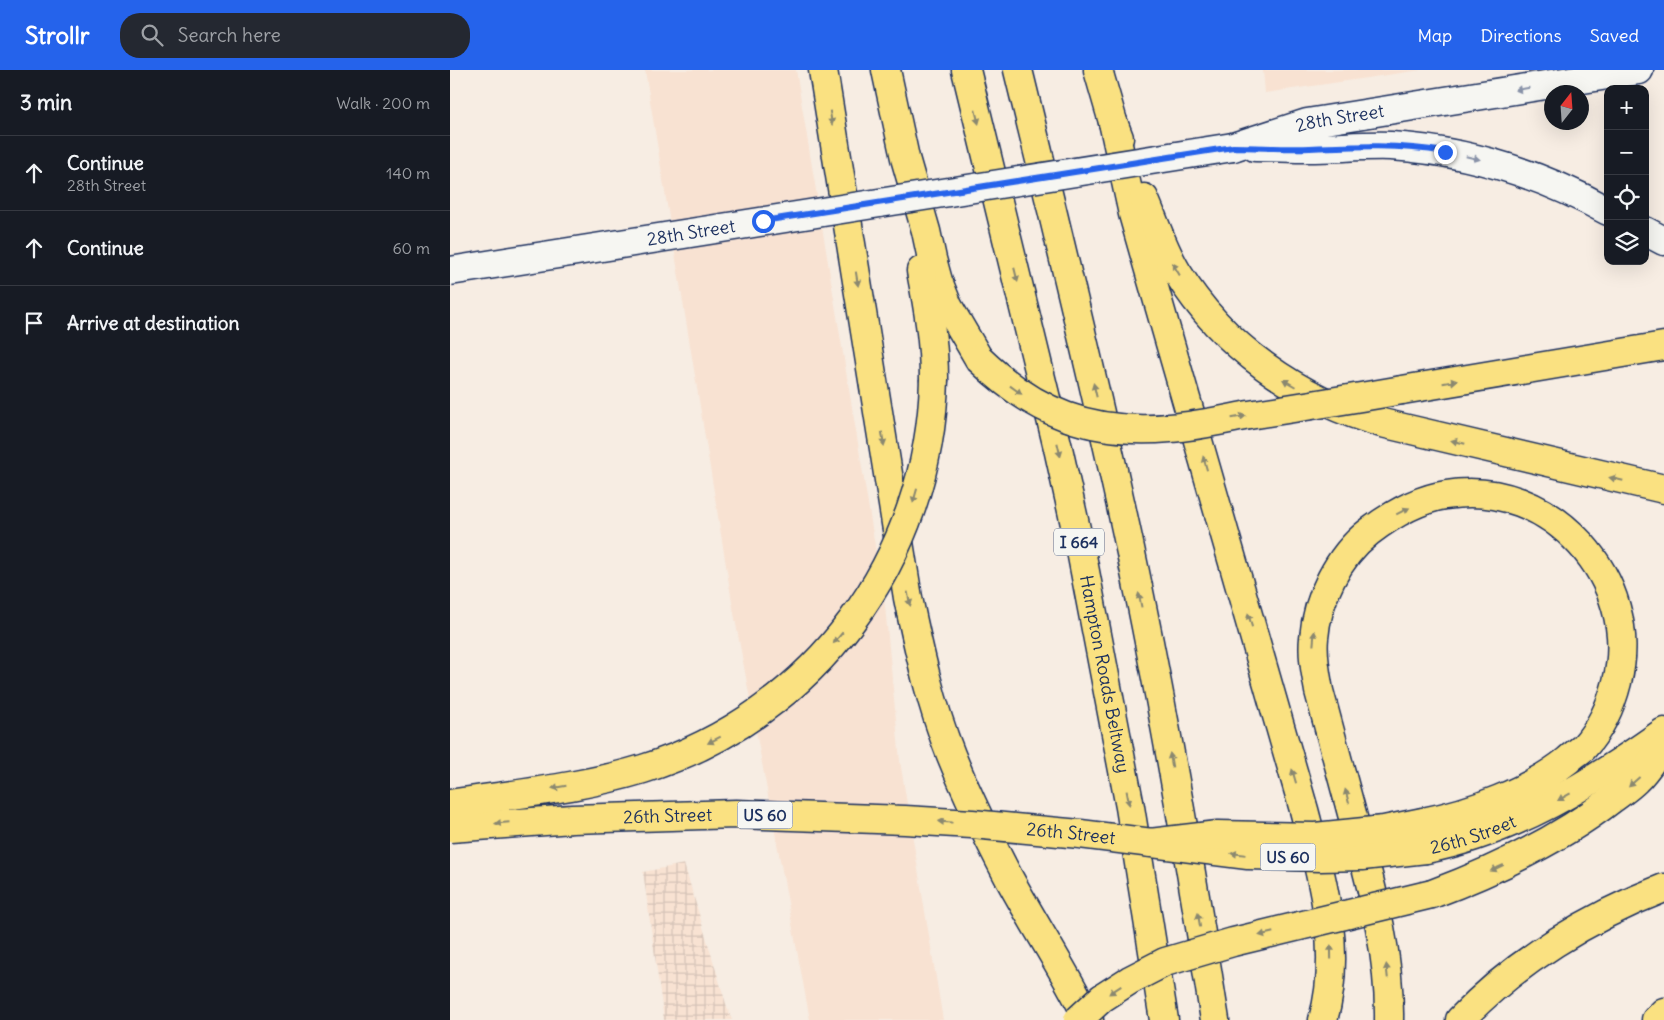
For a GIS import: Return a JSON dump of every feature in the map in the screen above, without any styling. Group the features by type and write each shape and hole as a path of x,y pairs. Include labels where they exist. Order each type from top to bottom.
{"main road":[{"path":"823,70 908,598 930,688 951,754 976,812 1009,878 1089,1020"},
{"path":"886,70 932,259 948,306 979,358 997,376 1019,393 1042,407 1066,417 1096,426 1125,429 1171,428 1664,346"},
{"name":"Hampton Roads Beltway","path":"966,70 1058,448 1082,556 1130,806 1164,1020"},
{"name":"I 664","path":"1018,70 1118,489 1181,816 1215,1020"},
{"path":"1098,70 1113,122 1133,214 1304,810 1324,889 1329,916 1332,964 1330,989 1324,1019"},
{"name":"28th Street","path":"450,271 1233,147 1307,123 1639,70"},
{"path":"1113,122 1168,254 1178,273 1210,316 1233,340 1258,362 1285,381 1318,399 1356,416 1664,489"},
{"path":"1233,147 1309,148 1374,146 1431,150 1472,157 1511,168 1552,183 1604,209"},
{"path":"450,804 587,782 644,768 691,751 748,720 779,698 826,653 847,627 886,567 900,539 911,511 927,451 932,419 934,353 913,232 906,158"},
{"path":"1649,233 1664,241"},
{"path":"1150,843 1218,835 1315,837 1384,830 1444,818 1499,800 1554,771 1583,747 1604,720 1620,669 1622,645 1615,603 1604,576 1590,554 1574,535 1551,518 1529,506 1502,497 1475,493 1445,495 1420,503 1379,524 1345,556 1334,574 1318,615 1314,638 1319,691 1371,884 1382,935 1390,997 1390,1020"},
{"name":"26th Street","path":"450,828 572,819 736,814 905,820 1071,833 1225,853 1282,857 1362,856 1426,849 1450,844 1487,832 1564,797 1625,760 1664,732"},
{"path":"1078,1020 1102,998 1130,980 1165,962 1232,942 1432,894 1473,879 1562,834 1602,806 1637,780 1664,744"},
{"path":"1460,1020 1508,975 1552,945 1588,924 1664,888"},
{"path":"1656,1020 1664,1012"}],"shaded area":[{"path":"645,70 796,70 885,606 900,761 943,1020 810,1020 733,608"},
{"path":"1263,70 1421,70 1265,93"},
{"path":"684,864 732,1020 664,1020 643,872"}],"route":[{"path":"763,221 1233,147 1390,146 1445,152"}]}
